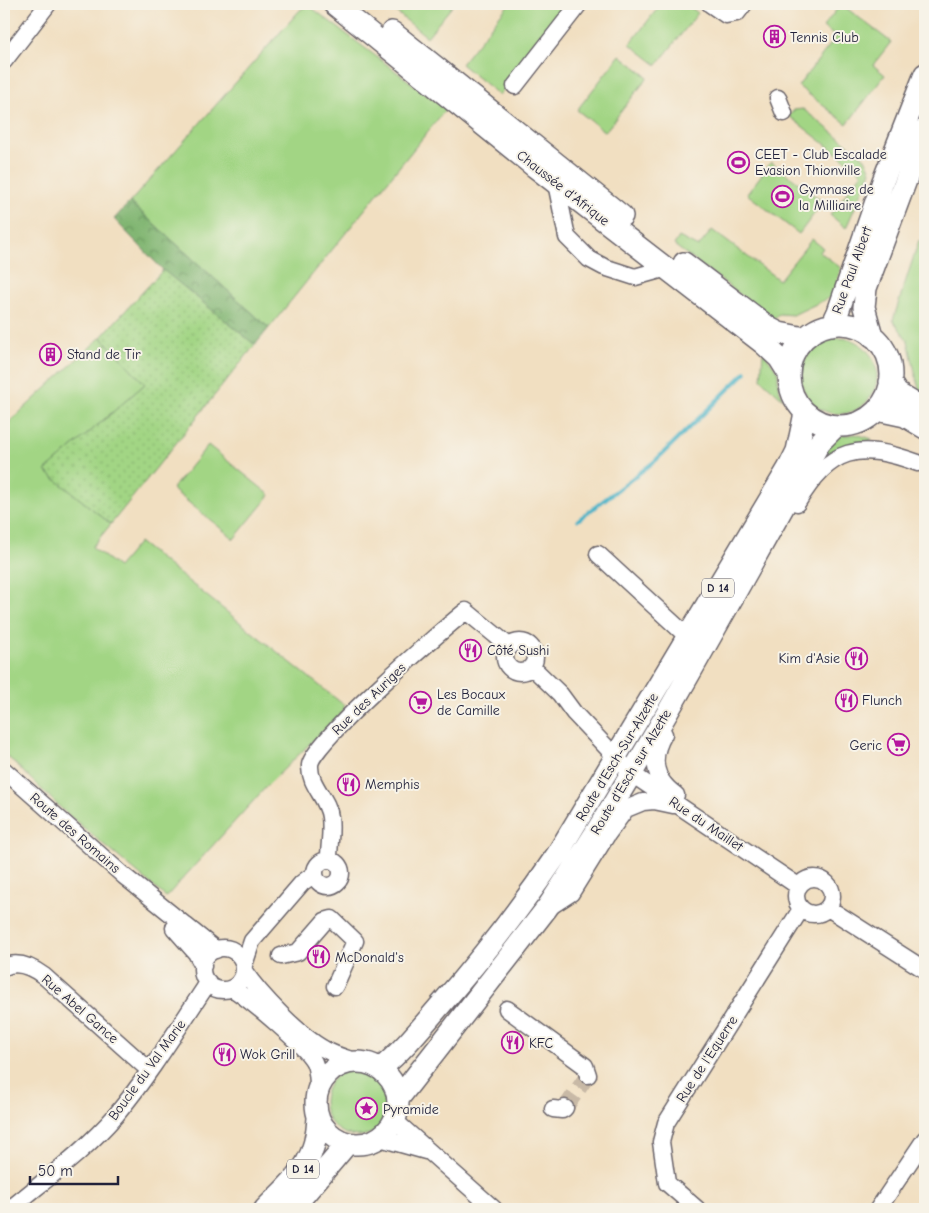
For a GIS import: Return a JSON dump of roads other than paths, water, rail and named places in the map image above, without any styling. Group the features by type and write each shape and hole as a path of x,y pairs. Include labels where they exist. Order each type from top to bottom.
{"main road":[{"name":"Chaussée d'Afrique","path":"334,4 556,183 764,344 779,358 789,374"},
{"name":"Chaussée d'Afrique","path":"357,4 564,170 771,329 779,333 805,338"},
{"name":"Rue Paul Albert","path":"832,325 897,142 925,74"},
{"name":"Rue Paul Albert","path":"872,336 864,307 866,288 919,159 925,129"},
{"path":"890,382 883,402 877,410 857,424 836,426 819,422 805,413 793,395 789,374 793,354 805,338 814,332 832,325 850,326 872,336 887,357 890,382 896,393 925,410"},
{"path":"877,410 905,416 925,428"},
{"name":"Route d'Esch-Sur-Alzette","path":"380,1069 408,1043 480,961 520,911 558,853 788,470 801,438 805,413"},
{"name":"Route d'Esch sur Alzette","path":"398,1099 547,908 632,774 820,442 836,426"},
{"path":"357,1062 369,1064 380,1069 395,1087 398,1099 395,1121 380,1138 364,1144 347,1144 335,1139 325,1130 318,1118 316,1103 318,1088 327,1074 341,1065 357,1062"},
{"name":"D 14","path":"266,1209 313,1156 318,1118"},
{"name":"D 14","path":"292,1209 347,1144"}],"street":[{"path":"4,61 48,4"},
{"path":"515,86 579,4"},
{"path":"710,4 726,15 737,13 744,4"},
{"path":"556,183 567,237 589,259 604,267 635,277 667,268"},
{"path":"774,525 794,508 821,469 840,457 855,452 883,452 918,463"},
{"path":"598,554 688,637"},
{"name":"Rue des Auriges","path":"329,859 330,816 311,777 310,763 317,750 337,729 466,610 510,647 505,656 511,669 520,673 532,667 560,694 574,713 617,757"},
{"path":"696,662 676,712 656,749 655,766 665,786 692,806 710,827"},
{"name":"Rue du Maillet","path":"617,757 632,774 798,886"},
{"name":"Route des Romains","path":"4,770 124,876 223,950 236,953 252,982 310,1040 326,1050 357,1062"},
{"path":"547,908 571,893 607,835 626,809 642,802 654,801 680,806"},
{"path":"208,983 220,989 232,988 242,978 252,940 302,883 314,874 320,862 329,859 337,862 341,869 338,881 331,886 322,885 314,874"},
{"name":"Route des Romains","path":"124,876 148,904 179,933 196,953 203,966 208,983"},
{"path":"811,878 825,881 832,894 828,908 818,914 801,909 796,898 798,886 811,878"},
{"path":"828,908 925,970"},
{"name":"Rue de l'Equerre","path":"697,1209 667,1182 661,1142 666,1123 801,909"},
{"path":"281,956 298,952 325,921 332,919 355,941 335,986"},
{"path":"203,966 205,960 223,950 252,940"},
{"name":"Rue Abel Gance","path":"4,967 19,964 34,969 44,976 149,1070"},
{"name":"Boucle du Val Marie","path":"10,1209 82,1149 115,1116 149,1070 208,983"},
{"path":"232,988 302,1047 313,1060 318,1072 318,1088"},
{"path":"507,1009 585,1066 588,1075"},
{"path":"395,1121 494,1209"},
{"path":"380,1138 428,1152"},
{"path":"878,1209 925,1139"}],"waterway":[{"path":"578,520 655,461 746,372"}],"tunnel":[{"path":"565,1108 588,1075"}],"place":[{"name":"Tennis Club","path":"774,37"},
{"name":"CEET - Club Escalade Evasion Thionville","path":"739,162"},
{"name":"Gymnase de la Milliaire","path":"783,197"},
{"name":"Stand de Tir","path":"51,354"},
{"name":"Côté Sushi","path":"471,650"},
{"name":"Kim d'Asie","path":"856,658"},
{"name":"Flunch","path":"846,700"},
{"name":"Les Bocaux de Camille","path":"421,702"},
{"name":"Geric","path":"898,745"},
{"name":"Memphis","path":"349,784"},
{"name":"McDonald's","path":"319,957"},
{"name":"KFC","path":"513,1043"},
{"name":"Wok Grill","path":"224,1054"},
{"name":"Pyramide","path":"367,1109"}]}
